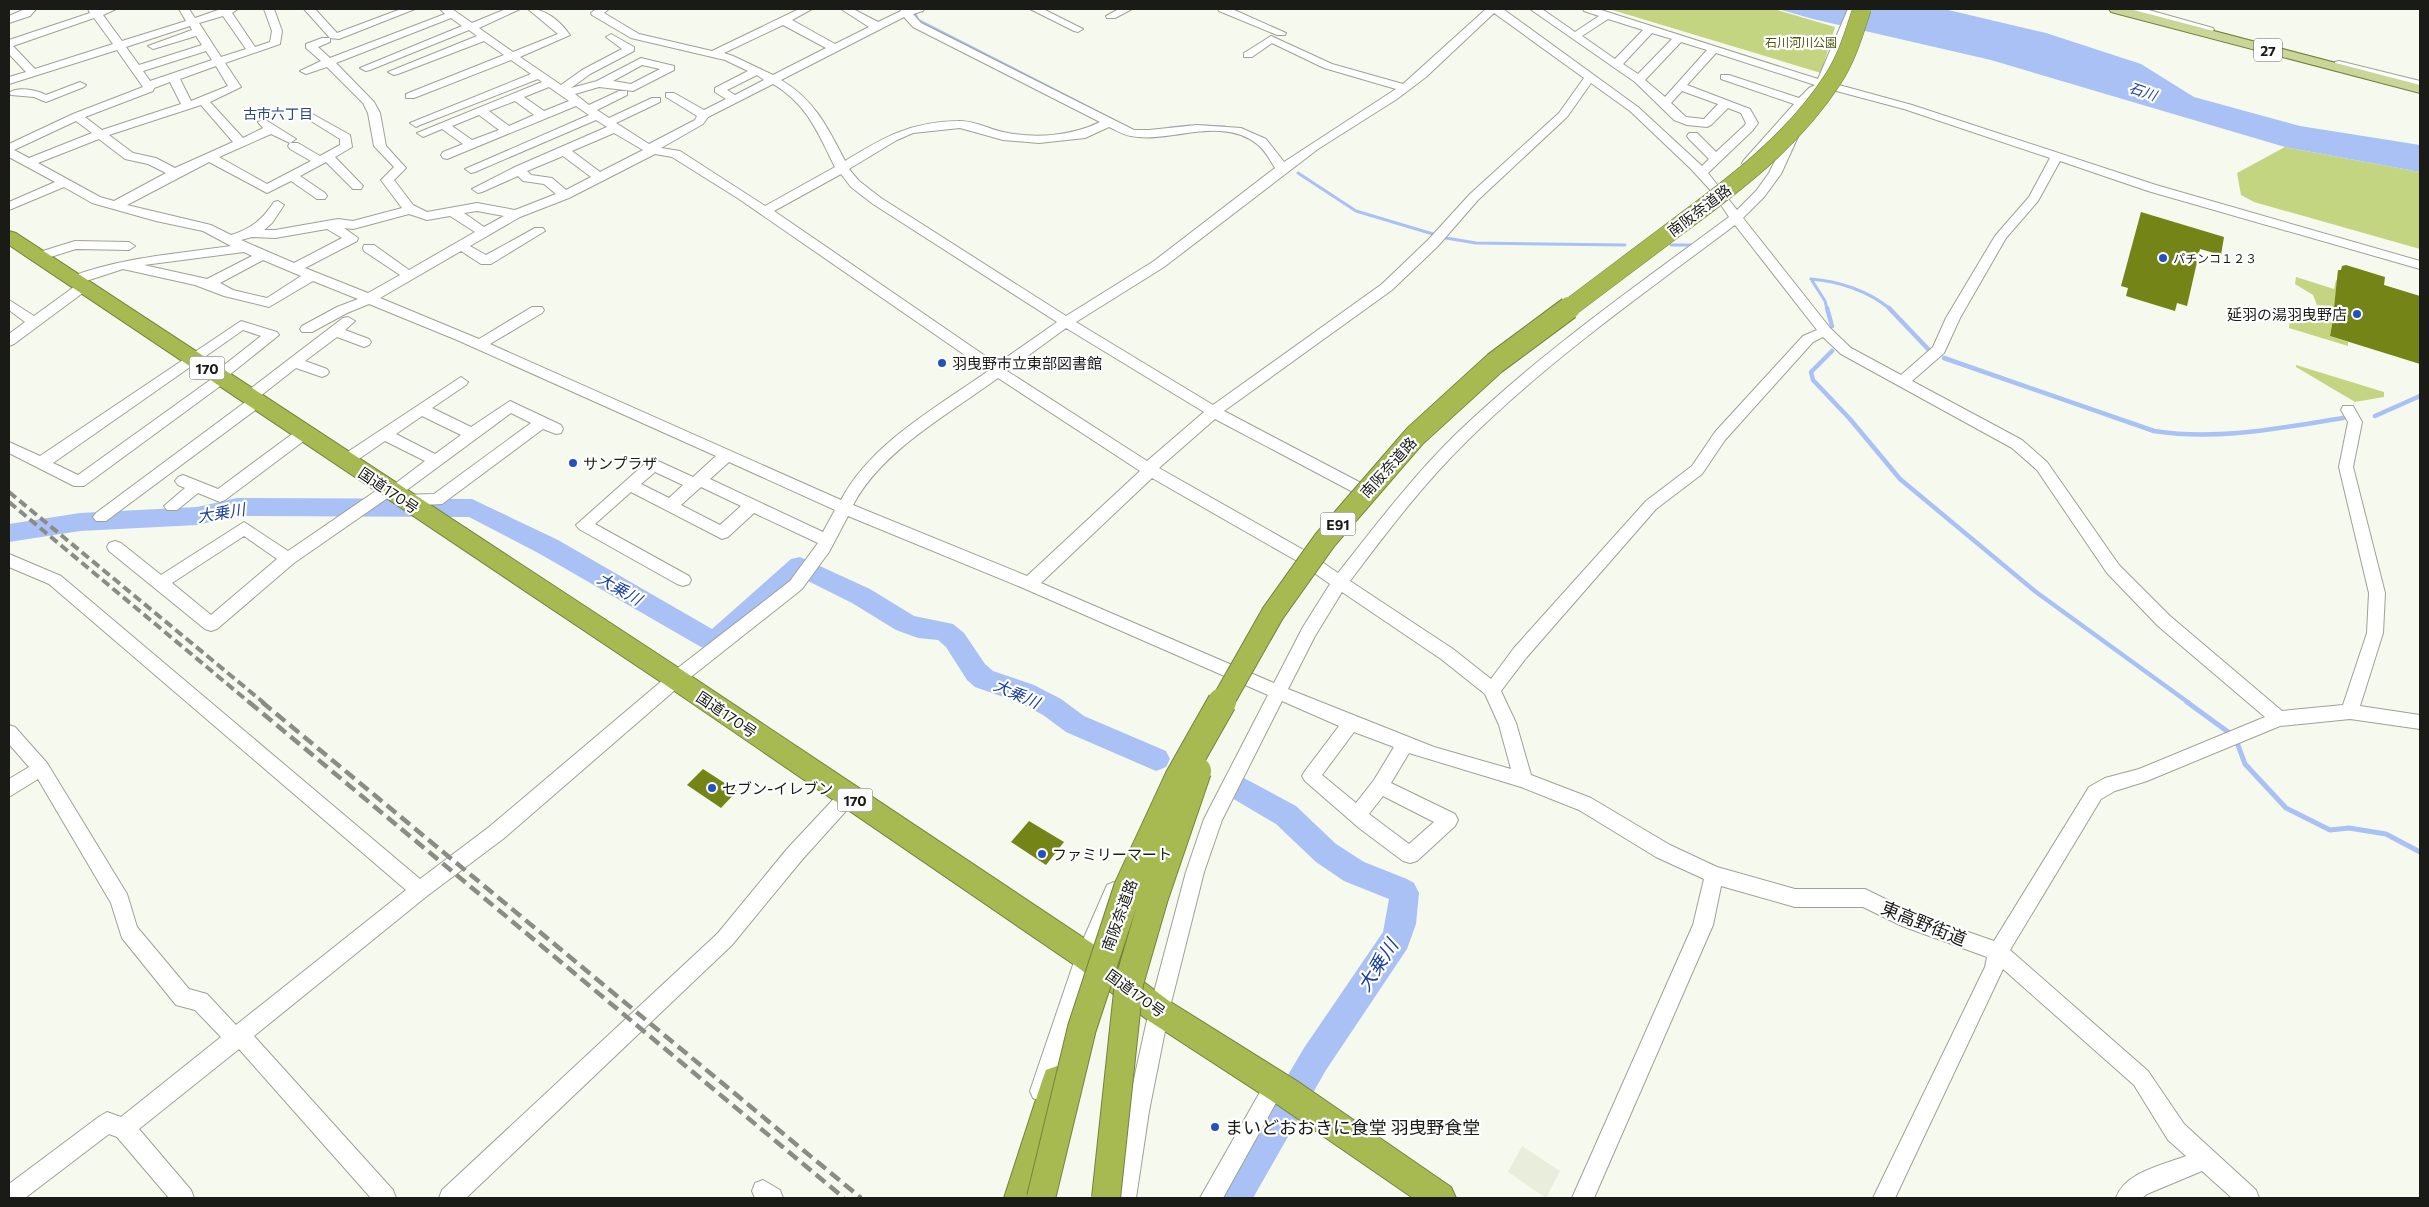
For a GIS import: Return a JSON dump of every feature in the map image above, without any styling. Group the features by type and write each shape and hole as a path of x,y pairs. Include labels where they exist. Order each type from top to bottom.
{"highway":[{"name":"南阪奈道路","path":"1041,1198 1082,1028 1128,888 1179,778 1273,613 1325,540 1415,436 1494,363 1720,196 1767,156 1801,120 1833,79 1846,52 1862,9"},
{"name":"南阪奈道路","path":"1052,1198 1069,1142 1092,1042 1142,894 1172,821 1203,756 1283,615 1331,544 1421,440 1565,318 1726,199 1772,159 1808,122 1839,80 1854,52 1869,9"},
{"name":"国道170号","path":"9,237 676,680 1086,956 1159,1012 1288,1094 1440,1198"},
{"path":"1106,1198 1122,1028 1129,983 1154,897 1203,756"},
{"path":"1020,1198 1056,1083 1082,1028"}],"main road":[{"name":"27","path":"2116,9 2318,64 2420,89"}],"street":[{"path":"9,20 26,14 31,9"},
{"path":"9,44 95,11 111,9"},
{"path":"28,163 100,134 203,101 235,87 184,9"},
{"path":"95,11 148,86 173,76 276,44 277,30 269,9"},
{"path":"309,9 334,37 410,9"},
{"path":"351,24 391,9"},
{"path":"484,9 498,17"},
{"path":"366,68 515,9"},
{"path":"410,96 565,35 555,24 532,9"},
{"path":"604,9 596,13 635,36 729,58 794,92 820,124 842,168 855,184 877,201 1066,322 1214,412 1358,488"},
{"path":"714,54 807,9"},
{"path":"846,9 878,26"},
{"path":"402,291 466,248 484,233 516,214 565,195 600,178 698,122 704,115 734,99 906,10 919,9"},
{"path":"1035,9 1078,29"},
{"path":"1111,16 1127,9"},
{"path":"1223,9 1281,34 1248,55"},
{"path":"124,1128 420,890 496,833 572,771 676,680 796,585 809,570 827,541 855,487 875,462 997,370 1066,322 1159,264 1282,169 1422,75 1492,9"},
{"path":"1496,9 1634,109 1650,129 1702,172 1718,189 1727,206 1825,331 1851,354 2018,444 2042,466 2114,569 2164,621 2279,719"},
{"path":"1535,9 1639,80 1664,103 1676,118 1688,123 1707,123 1726,103"},
{"path":"1588,9 1767,65 1822,78 2152,188 2420,265"},
{"path":"1125,1198 1138,1111 1159,1012 1195,872 1213,819 1309,632 1340,582 1402,502 1461,438 1536,369 1585,330 1737,217 1760,194 1775,174 1804,109 1818,90 1844,34 1853,9"},
{"path":"2134,9 2420,84"},
{"path":"122,50 192,21 229,10 252,50 246,53"},
{"path":"906,10 917,26 1140,135 1203,128 1229,130 1247,134 1258,139 1267,147 1282,169"},
{"path":"306,71 449,11 612,126 651,149 676,154 1148,469 1303,557 1447,654 1492,690 1498,710 1507,723 1523,780"},
{"path":"1576,36 1607,15"},
{"path":"783,20 834,48"},
{"path":"1616,64 1651,28"},
{"path":"9,81 33,73 199,31"},
{"path":"394,72 485,37"},
{"path":"563,92 586,72 630,48 610,37"},
{"path":"1639,80 1680,37"},
{"path":"1272,39 1328,66 1404,88"},
{"path":"326,40 310,46 369,101 376,117 375,129 380,147 394,158 400,168 387,180 410,210 421,216 477,207 516,214"},
{"path":"136,70 209,46"},
{"path":"9,48 33,73"},
{"path":"1664,103 1715,48"},
{"path":"563,92 588,84 633,88 670,68 641,60 600,84"},
{"path":"457,65 468,74"},
{"path":"1748,85 1767,65"},
{"path":"423,133 444,125 473,101 528,68"},
{"path":"734,99 719,90 757,71"},
{"path":"413,118 473,101 538,75"},
{"path":"173,76 187,105"},
{"path":"1029,584 1146,475 1148,469 1214,412 1387,286 1433,243 1474,197 1563,115 1590,77"},
{"path":"1725,77 1802,103"},
{"path":"1008,1198 1046,1069 1086,956 1153,803 1266,612 1303,557 1358,488 1392,450 1476,369 1718,189 1747,165 1822,78"},
{"path":"473,101 515,96 550,82"},
{"path":"11,93 36,94 46,99 80,85"},
{"path":"1680,86 1746,111 1752,123 1702,172"},
{"path":"9,148 77,116 149,89"},
{"path":"471,169 592,113 624,93"},
{"path":"670,95 704,115"},
{"path":"515,96 543,116"},
{"path":"478,189 564,151 656,100"},
{"path":"203,101 240,142"},
{"path":"473,101 507,130"},
{"path":"447,155 577,102"},
{"path":"209,157 267,189 346,147 346,138 307,114"},
{"path":"77,116 129,156 152,161 175,172"},
{"path":"764,211 842,168 892,137 911,130 960,124 1011,137 1039,140 1085,134 1110,122"},
{"path":"116,206 175,172 240,142 267,124 292,142 323,159 357,186"},
{"path":"444,125 471,145"},
{"path":"1693,136 1716,159"},
{"path":"564,151 600,178"},
{"path":"9,152 96,200 207,228 232,239 244,248"},
{"path":"505,154 527,178 548,181 565,195"},
{"path":"1902,381 1939,350 1953,318 1973,282 2001,236 2034,198 2056,157"},
{"path":"291,176 321,196"},
{"path":"9,206 63,182"},
{"path":"232,239 251,233 268,220 278,205"},
{"path":"251,233 275,234 330,225 353,225 410,210"},
{"path":"452,211 484,233"},
{"path":"295,268 352,238 330,225"},
{"path":"466,248 486,261 540,232"},
{"path":"38,256 76,245 128,246"},
{"path":"9,340 34,322 94,272 122,265 244,248"},
{"name":"東高野街道","path":"244,248 479,345 845,507 1351,723 1432,754 1523,780 1585,804 1663,851 1714,875 1795,898 1865,898 1909,920 1998,952 2141,1078 2176,1132 2248,1198"},
{"path":"369,248 408,275"},
{"path":"307,329 368,299 408,275 466,248"},
{"path":"208,284 264,255"},
{"path":"122,265 208,284 226,289 229,294 269,303 312,275"},
{"path":"9,304 34,322"},
{"path":"479,345 537,310"},
{"path":"101,517 348,321"},
{"path":"9,447 43,462 79,482 220,377 272,335 241,325 43,462"},
{"path":"335,331 364,342"},
{"path":"1492,690 1520,653 1651,505 1697,470 1720,436 1808,339 1825,331"},
{"path":"295,362 322,372"},
{"path":"345,461 461,382"},
{"path":"115,547 211,624 288,559 402,499 437,462 510,406 549,426 437,500 402,499"},
{"path":"421,409 472,434"},
{"path":"2348,410 2355,422 2346,467 2377,593 2375,633 2350,712"},
{"path":"172,506 190,483 220,496 304,433"},
{"path":"384,434 437,462"},
{"path":"670,506 728,454"},
{"path":"683,580 584,525 652,465 752,505 827,541"},
{"path":"630,485 722,533 752,505"},
{"path":"160,583 244,528 288,559"},
{"path":"10,562 55,580 420,890"},
{"path":"1886,1198 1994,968 1998,952 2095,793 2110,784 2141,776 2279,719 2350,712 2420,722"},
{"path":"1351,723 1311,776 1356,815 1410,855 1450,820 1413,804 1380,786"},
{"path":"9,732 41,768 120,900 129,932 183,998 200,1000 238,1037 385,1198"},
{"path":"1356,815 1380,786 1405,744"},
{"path":"9,790 41,768"},
{"path":"450,1198 725,939 799,849 848,796"},
{"path":"1583,1198 1703,924 1714,875"},
{"path":"1211,1198 1288,1094"},
{"path":"9,1197 107,1122 124,1128 183,1198"},
{"path":"2127,1198 2139,1186 2205,1160"}],"shaded area":[{"path":"1522,1146 1560,1171 1546,1198 1508,1172"}],"green space":[{"name":"石川河川公園","path":"1609,9 1774,9 1835,27 1821,73"},
{"path":"2285,147 2420,172 2420,249 2254,202 2241,195 2237,173"},
{"path":"2296,277 2334,289 2336,280 2343,282 2336,292 2334,307 2317,305 2313,295 2295,284"},
{"path":"2316,312 2333,319 2330,336 2348,342 2348,346 2289,328 2290,319 2305,320 2314,316"},
{"path":"2296,365 2384,392 2384,397 2355,402 2296,367"}],"water":[{"name":"石川","path":"1778,9 1944,9 2046,33 2141,64 2194,97 2300,126 2420,145 2420,172 2285,147 1991,60 1813,19"}],"building":[{"name":"パチンコ１２３","path":"2141,212 2224,237 2221,255 2200,249 2187,306 2177,303 2175,311 2126,296 2128,288 2121,286"},
{"name":"延羽の湯羽曳野店","path":"2346,265 2385,277 2384,285 2420,296 2420,364 2330,336 2333,319 2327,318 2329,306 2334,307 2338,270 2341,270 2342,266"},
{"name":"セブン-イレブン","path":"703,769 737,791 721,808 687,785"},
{"name":"ファミリーマート","path":"1029,821 1064,842 1046,865 1011,842"}],"waterway":[{"path":"915,14 918,20 1113,120"},
{"path":"1170,128 1190,126"},
{"path":"1202,126 1225,127"},
{"path":"1298,173 1356,211 1433,234"},
{"path":"1446,238 1476,243 1625,245"},
{"path":"1671,245 1691,245"},
{"path":"1827,309 1825,301 1811,279 1853,288 1873,297 1890,309"},
{"path":"1827,308 1832,326"},
{"path":"1890,309 1929,350"},
{"path":"1832,351 1811,372 1813,380 1850,419 1900,479 2036,592 2189,703"},
{"path":"1944,358 2154,431 2178,434 2225,434 2343,418"},
{"path":"2375,416 2420,396"},
{"name":"大乗川","path":"9,533 80,522 197,516 237,507 472,508 549,547 710,640 721,636 800,566 861,596 905,623 918,628 944,631 955,640 976,672 984,679 999,686 1025,693 1052,707 1075,724 1156,759"},
{"path":"2187,702 2235,737 2245,764 2286,808 2330,830 2349,828 2386,834 2420,852"},
{"name":"大乗川","path":"1234,1198 1315,1059 1396,939 1401,924 1404,893 1397,888 1354,872 1326,853 1286,815 1242,789"}],"railway":[{"path":"9,492 264,703"},
{"path":"9,502 250,703"},
{"path":"249,702 844,1198"},
{"path":"262,702 861,1198"}],"place":[{"name":"パチンコ１２３","path":"2163,258"},
{"name":"延羽の湯羽曳野店","path":"2357,314"},
{"name":"羽曳野市立東部図書館","path":"942,363"},
{"name":"サンプラザ","path":"573,463"},
{"name":"セブン-イレブン","path":"712,788"},
{"name":"ファミリーマート","path":"1042,854"},
{"name":"まいどおおきに食堂 羽曳野食堂","path":"1215,1127"}],"district":[{"name":"古市六丁目","path":"278,113"}]}
